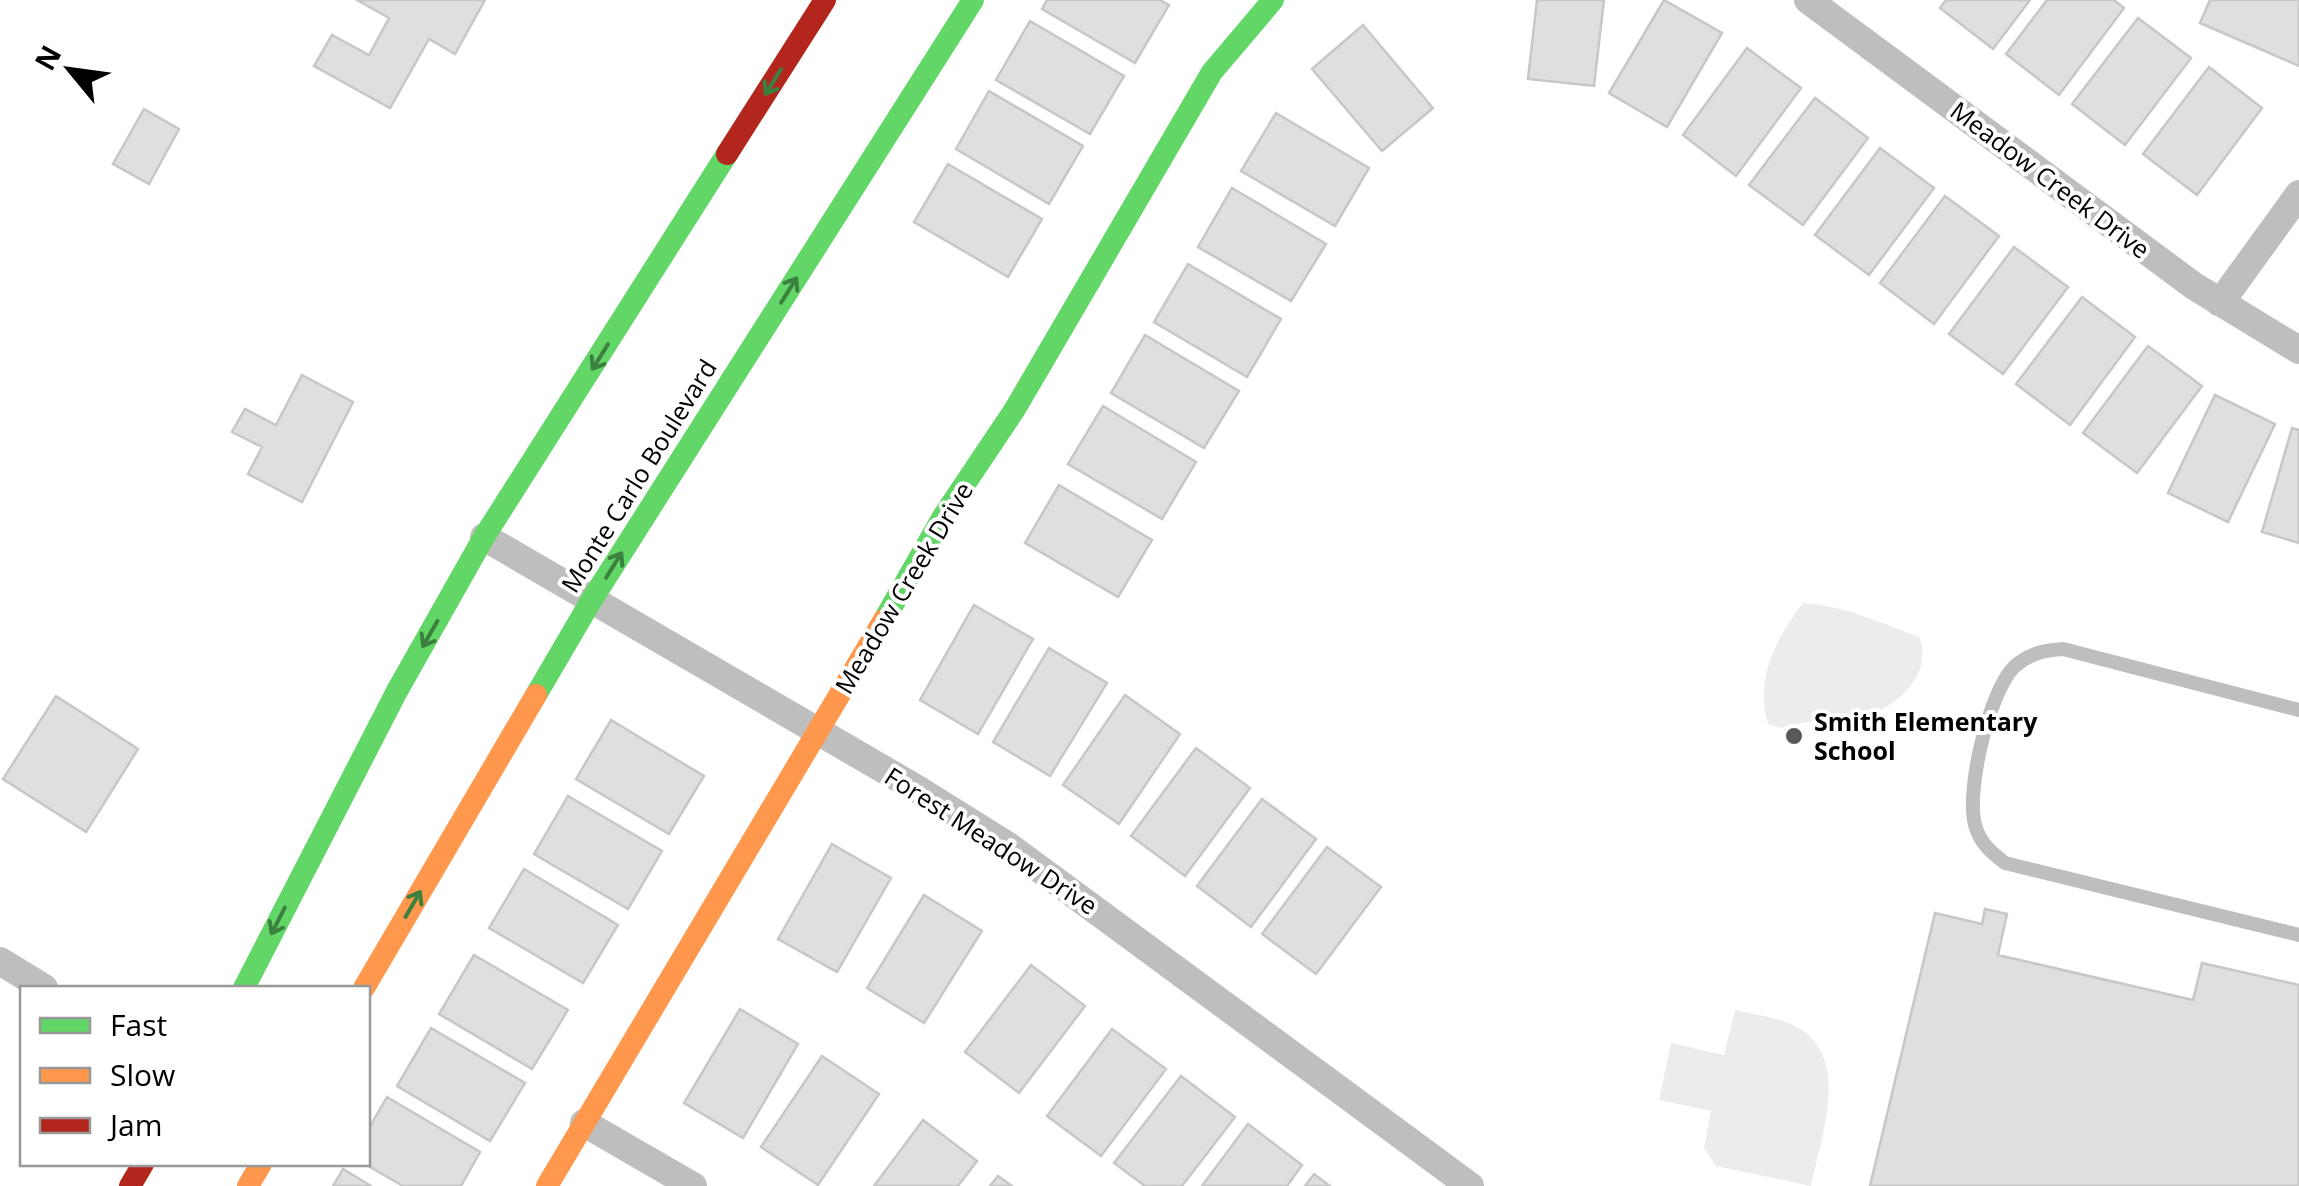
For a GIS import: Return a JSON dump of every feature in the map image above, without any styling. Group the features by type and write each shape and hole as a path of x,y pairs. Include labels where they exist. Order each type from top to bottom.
{"main road":[{"path":"245,986 389,706 484,537 826,0"},
{"name":"Monte Carlo Boulevard","path":"365,986 592,600 973,0"},
{"name":"Meadow Creek Drive","path":"547,1186 944,516 998,437 1212,72 1273,0"}],"street":[{"name":"Meadow Creek Drive","path":"1808,0 2220,303 2299,350"},
{"path":"2220,303 2299,194"},
{"name":"Forest Meadow Drive","path":"484,537 933,799 1050,876 1470,1186"},
{"path":"0,961 41,986"},
{"path":"584,1123 694,1186"}],"lane":[{"path":"2299,710 2063,650 2044,650 2011,669 1992,703 1972,808 1982,840 2004,863 2299,935"}],"shaded area":[{"path":"1803,603 1848,611 1919,637 1922,662 1903,695 1881,710 1847,720 1782,728 1768,724 1764,691 1770,660"},
{"path":"1735,1010 1789,1023 1809,1036 1822,1053 1828,1073 1828,1096 1811,1186 1716,1166 1704,1148 1711,1111 1659,1100 1671,1043 1724,1055"}],"building":[{"path":"357,0 485,0 455,54 429,39 390,108 314,66 332,35 369,55 389,18"},
{"path":"1047,0 1160,0 1169,5 1135,63 1042,9"},
{"path":"1537,0 1604,0 1594,86 1528,79"},
{"path":"1664,0 1722,33 1667,127 1609,93"},
{"path":"1946,0 2030,0 1993,49 1940,8"},
{"path":"2047,0 2114,0 2124,8 2059,95 2006,54"},
{"path":"2210,0 2299,0 2299,66 2200,23"},
{"path":"2138,18 2191,58 2125,145 2072,104"},
{"path":"1030,21 1124,76 1090,134 996,80"},
{"path":"1363,25 1433,108 1382,151 1312,69"},
{"path":"1747,48 1801,88 1736,176 1683,135"},
{"path":"2209,67 2262,108 2197,195 2143,154"},
{"path":"989,91 1083,146 1049,204 956,149"},
{"path":"1815,98 1868,138 1803,225 1749,185"},
{"path":"144,109 179,129 149,184 113,164"},
{"path":"1276,113 1369,168 1335,226 1241,171"},
{"path":"1880,148 1934,188 1869,275 1815,235"},
{"path":"948,164 1042,219 1008,277 914,222"},
{"path":"1232,188 1326,244 1291,301 1198,247"},
{"path":"1945,196 1999,236 1934,324 1880,283"},
{"path":"2014,247 2068,287 2003,374 1949,334"},
{"path":"1188,264 1281,319 1247,377 1154,322"},
{"path":"2082,297 2135,337 2070,425 2016,384"},
{"path":"1145,335 1239,391 1204,448 1111,393"},
{"path":"2148,346 2202,386 2137,473 2083,433"},
{"path":"302,375 353,402 302,502 248,474 262,447 232,432 245,409 276,425"},
{"path":"2215,395 2275,424 2228,522 2168,493"},
{"path":"1103,406 1196,462 1162,519 1068,464"},
{"path":"2292,428 2299,430 2299,543 2262,532"},
{"path":"1059,485 1152,540 1118,597 1025,543"},
{"path":"974,605 1033,639 978,734 920,700"},
{"path":"1049,648 1107,683 1050,776 993,742"},
{"path":"1125,695 1180,734 1119,824 1063,785"},
{"path":"56,696 138,749 86,832 3,779"},
{"path":"611,720 704,776 669,834 576,779"},
{"path":"1196,748 1250,788 1185,876 1131,836"},
{"path":"568,796 662,851 628,909 534,854"},
{"path":"1262,799 1316,839 1251,927 1197,886"},
{"path":"832,844 891,878 837,972 778,939"},
{"path":"1327,847 1381,887 1316,974 1262,934"},
{"path":"524,869 618,925 583,983 489,928"},
{"path":"924,895 982,931 924,1023 867,988"},
{"path":"1985,909 2007,914 1998,955 2193,1000 2202,963 2299,985 2299,1186 1870,1186 1935,913 1982,924"},
{"path":"474,955 568,1010 532,1069 439,1014"},
{"path":"1031,965 1085,1006 1019,1093 965,1052"},
{"path":"740,1009 798,1044 743,1138 684,1103"},
{"path":"431,1028 525,1083 490,1141 397,1086"},
{"path":"1112,1029 1166,1069 1101,1156 1047,1116"},
{"path":"822,1056 879,1094 818,1185 761,1147"},
{"path":"1181,1076 1235,1117 1182,1186 1145,1186 1114,1163"},
{"path":"387,1097 480,1152 461,1186 403,1186 368,1166 370,1127"},
{"path":"923,1120 977,1161 958,1186 874,1186"},
{"path":"1248,1124 1302,1165 1287,1186 1202,1186"},
{"path":"343,1169 371,1186 333,1186"},
{"path":"1314,1174 1330,1186 1305,1186"},
{"path":"998,1176 1012,1186 990,1186"}],"traffic: fast":[{"path":"536,695 591,601 973,0"},
{"path":"884,620 944,515 1015,409 1212,72 1273,0"},
{"path":"245,986 397,691 484,537 727,154"}],"traffic: slow":[{"path":"547,1186 884,620"},
{"path":"365,986 536,695"},
{"path":"248,1186 260,1166"}],"traffic: jam":[{"path":"727,154 825,0"},
{"path":"130,1186 142,1166"}],"place":[{"name":"Smith Elementary School","path":"1794,736"}]}
